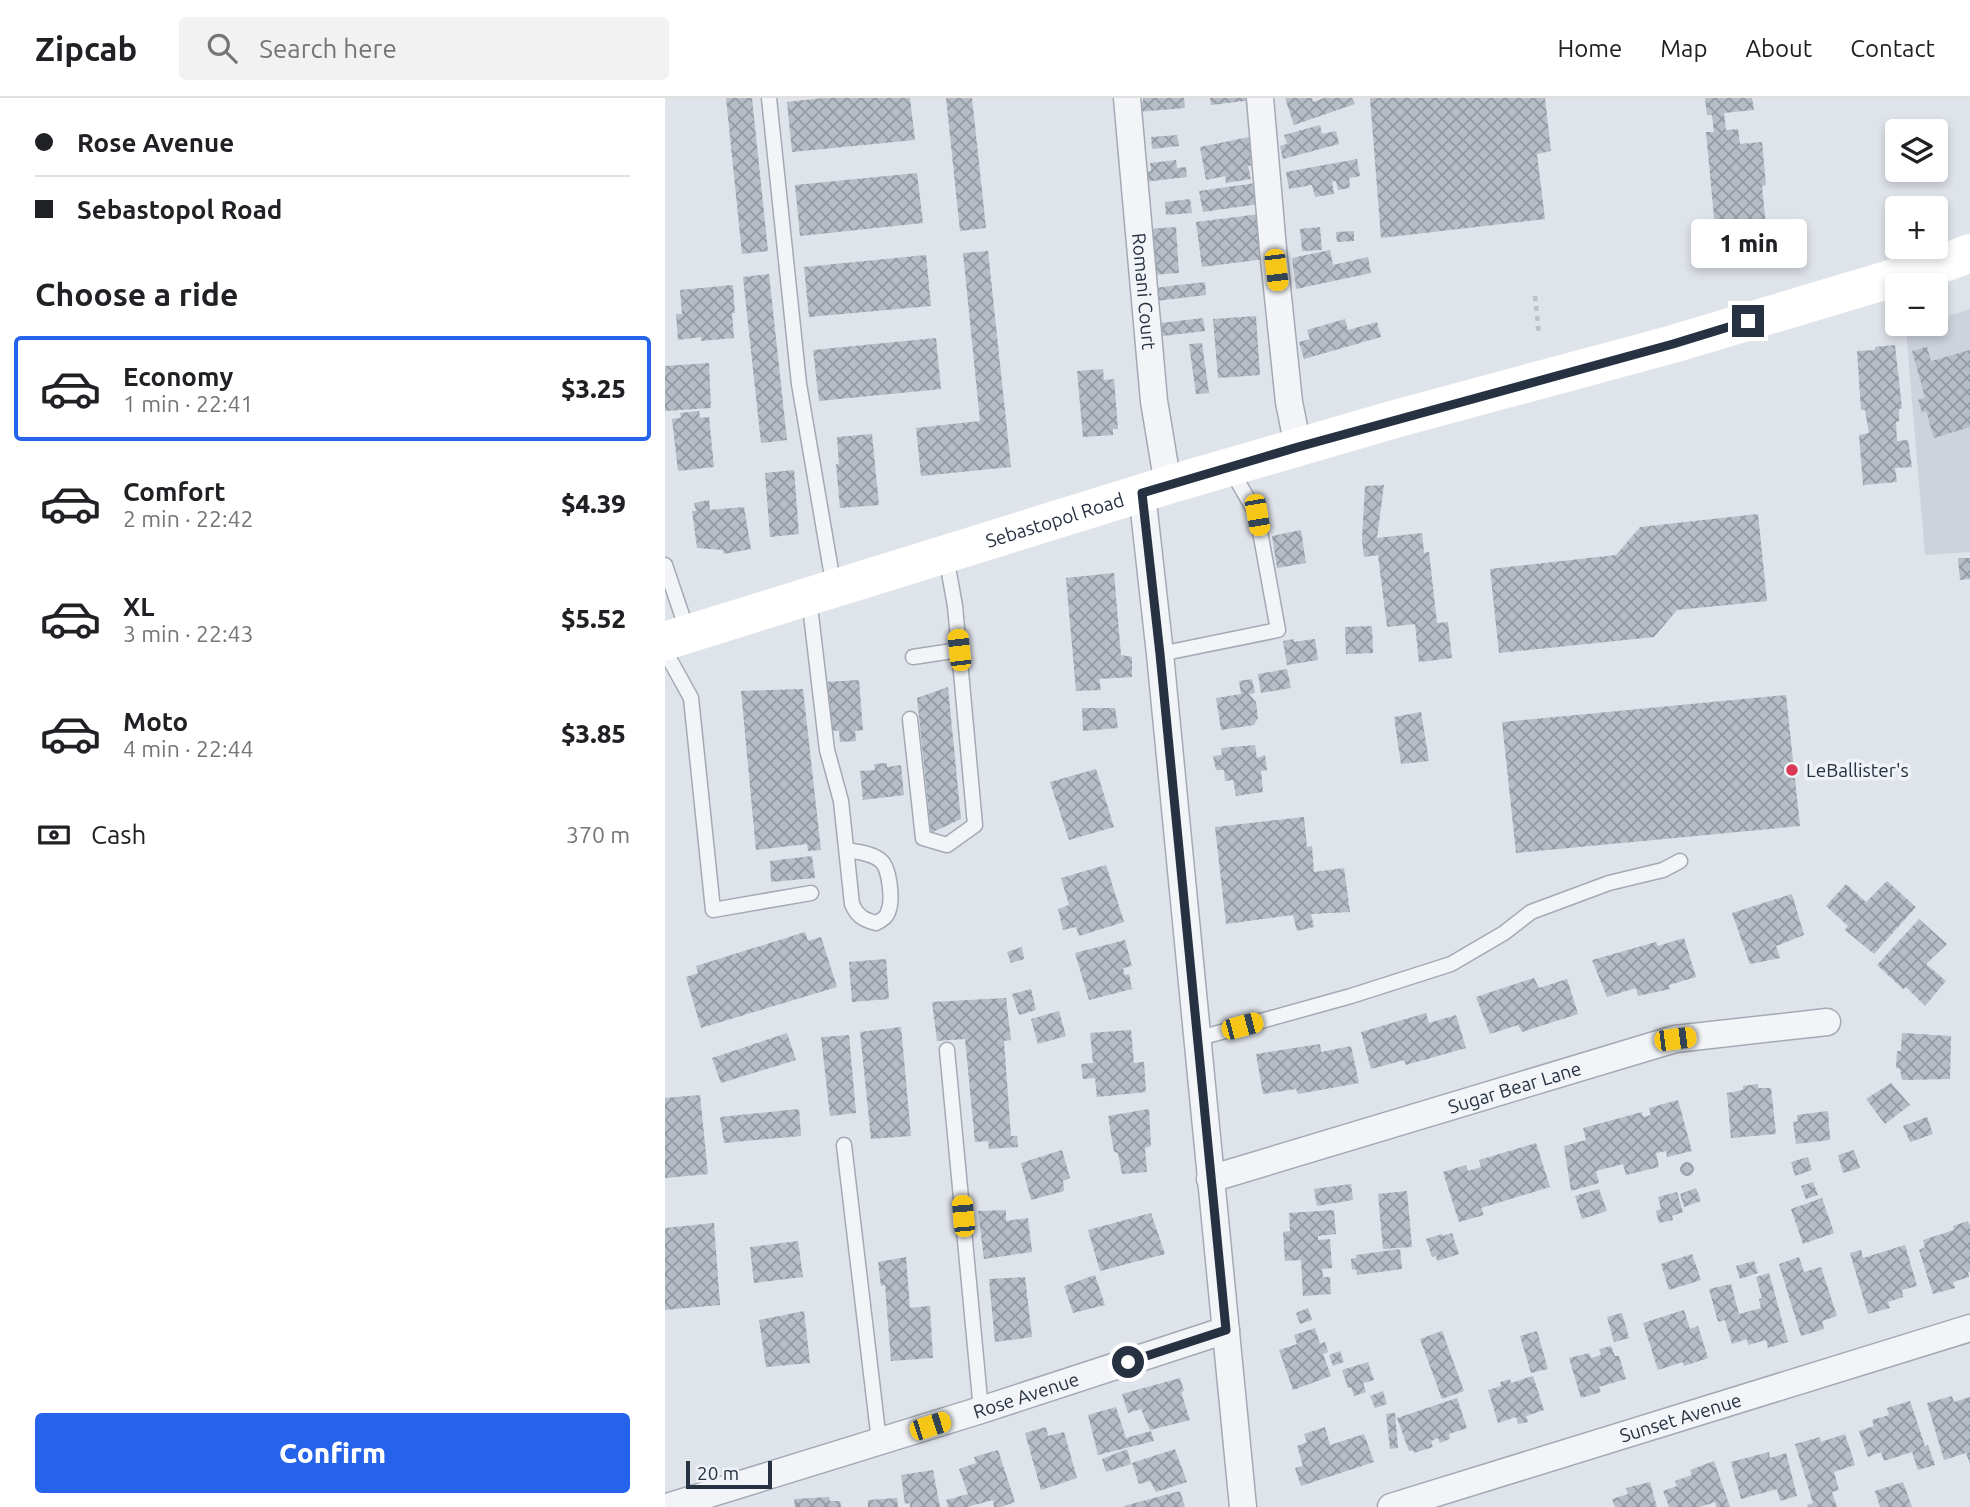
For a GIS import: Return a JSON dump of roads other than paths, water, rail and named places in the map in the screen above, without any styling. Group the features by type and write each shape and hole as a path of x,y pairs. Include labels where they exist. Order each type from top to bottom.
{"main road":[{"name":"Sebastopol Road","path":"673,642 1155,489 1673,344 1970,253"}],"street":[{"name":"Romani Court","path":"1127,98 1154,401 1160,654 1243,1507"},
{"path":"1260,98 1289,402 1298,447"},
{"name":"Sugar Bear Lane","path":"1210,1179 1675,1039 1827,1022"},
{"name":"Sunset Avenue","path":"1391,1507 1970,1328"},
{"name":"Rose Avenue","path":"667,1507 981,1410 1226,1330"}],"lane":[{"path":"769,98 821,593 827,750 841,801 852,904 861,918 876,923 884,919 889,912 888,872 881,860 848,850"},
{"path":"1160,654 1279,630 1257,515 1229,467"},
{"path":"910,719 923,838 947,845 975,825 955,606 946,555"},
{"path":"665,565 673,642 691,698 713,910 811,893"},
{"path":"912,657 959,650"},
{"path":"1196,1039 1351,996 1451,964 1504,933 1531,912 1609,883 1663,870 1681,860"},
{"path":"947,1050 981,1410"},
{"path":"844,1145 879,1441"}],"place":[{"name":"LeBallister's","path":"1792,770"}]}
